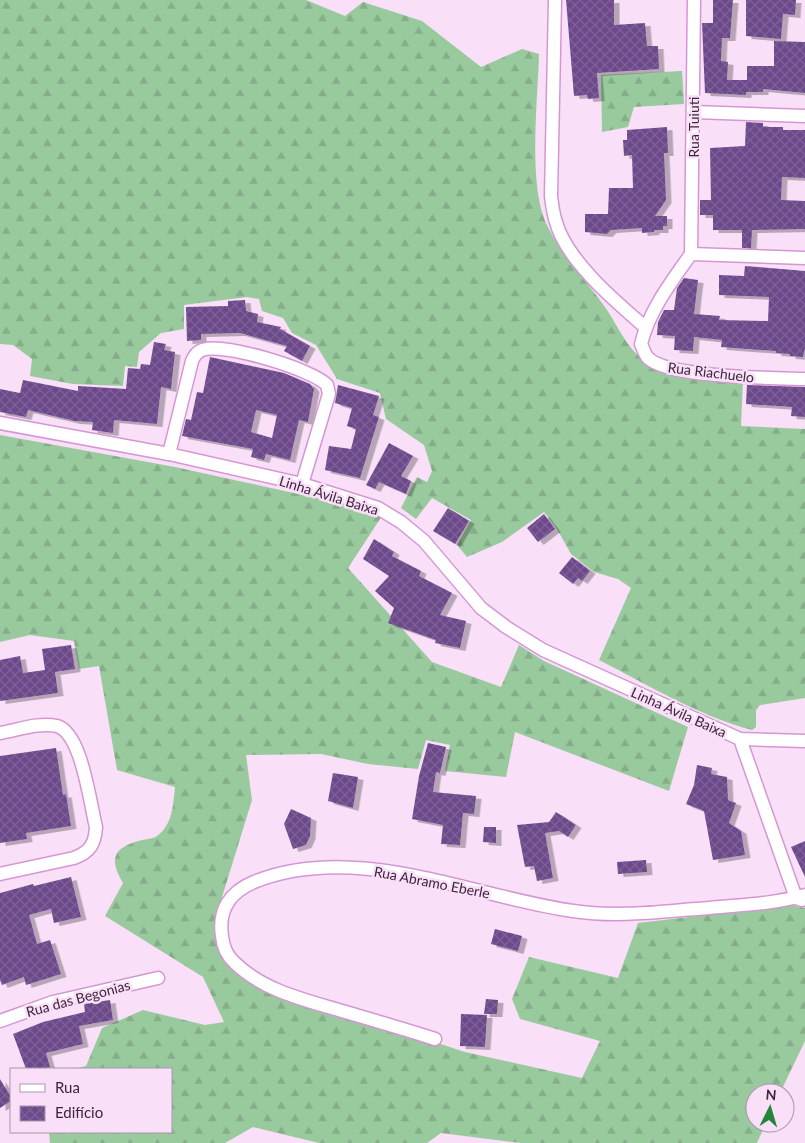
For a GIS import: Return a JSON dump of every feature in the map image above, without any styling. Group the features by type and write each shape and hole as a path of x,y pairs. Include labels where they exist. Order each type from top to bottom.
{"street":[{"path":"555,0 551,196 556,224 569,248 602,288 645,327"},
{"name":"Rua Tuiuti","path":"691,254 694,0"},
{"path":"694,112 805,116"},
{"path":"691,254 805,258"},
{"name":"Rua Riachuelo","path":"691,254 668,286 645,327 641,344 648,358 666,368 753,378 805,379"},
{"path":"169,454 192,361 197,353 203,349 239,352 313,374 327,385 329,394 302,484"},
{"name":"Linha Ávila Baixa","path":"0,423 169,454 302,484 378,508 401,522 424,541 481,608 506,627 543,650 740,739"},
{"path":"0,733 39,726 57,726 67,731 77,747 96,827 96,839 85,854 0,874"},
{"path":"802,898 740,739 805,740"},
{"name":"Rua Abramo Eberle","path":"435,1039 286,994 255,978 234,963 224,948 220,925 227,900 242,887 265,878 292,871 356,868 402,873 573,912 624,915 802,898"},
{"name":"Rua das Begonias","path":"0,1022 53,1002 158,978"}],"green space":[{"path":"0,0 306,0 345,16 363,2 422,21 481,67 522,49 539,54 535,143 538,190 548,227 568,260 600,300 627,343 647,362 665,368 743,380 741,426 805,429 805,698 760,705 756,710 756,727 752,730 693,708 599,660 631,588 618,579 594,572 571,554 557,529 544,512 502,542 467,557 457,545 471,520 432,498 416,519 401,508 417,477 427,482 432,471 424,445 386,419 380,393 337,379 316,345 292,333 283,318 262,311 259,299 247,297 184,305 184,329 161,333 139,352 137,367 125,366 123,386 73,384 30,376 32,359 13,345 0,344"},
{"path":"682,71 684,104 634,107 628,127 602,132 601,75"},
{"path":"0,435 175,467 371,510 382,516 348,568 432,662 501,687 519,645 544,661 688,727 669,791 515,732 506,777 445,771 450,745 426,740 418,769 368,764 321,754 246,755 252,800 214,923 217,947 228,964 254,983 465,1052 582,1078 600,1041 520,1019 512,999 529,957 618,978 638,923 791,905 805,908 805,1041 785,1083 745,1083 745,1133 762,1133 757,1143 521,1143 441,1133 427,1143 319,1143 253,1127 225,1143 50,1143 49,1133 172,1133 172,1068 77,1068 86,1066 102,1028 143,1010 205,1025 224,1022 203,977 105,916 123,883 116,867 116,855 125,846 154,838 162,831 171,814 175,787 117,770 99,666 79,669 74,641 30,635 0,642"}],"building":[{"path":"566,0 614,0 614,25 645,23 647,46 658,46 659,69 597,73 599,98 588,99 587,95 574,96"},
{"path":"713,0 733,0 730,38 722,38 721,61 728,62 727,80 747,80 747,66 774,66 774,41 805,42 805,93 763,89 763,92 746,92 746,95 705,93 702,23 713,23"},
{"path":"746,0 796,0 795,15 783,14 781,39 746,36"},
{"path":"746,122 763,123 763,127 783,127 783,130 805,130 805,178 782,177 781,200 805,201 805,229 752,230 751,248 742,248 742,230 713,230 713,215 700,215 700,200 711,200 710,148 745,146"},
{"path":"667,127 668,153 664,153 666,200 655,216 667,216 667,226 663,226 663,230 642,233 642,228 611,230 607,234 585,232 585,214 608,214 609,188 633,188 632,155 624,156 623,140 627,140 627,130"},
{"path":"745,266 805,271 805,348 803,357 776,353 776,351 721,347 722,340 694,337 693,351 674,350 675,336 657,335 658,322 664,310 674,310 677,288 684,278 698,280 694,314 720,316 719,320 768,321 769,297 719,295 719,275 744,276"},
{"path":"245,300 246,311 258,314 257,322 281,327 280,329 310,346 302,361 284,351 287,346 240,333 201,334 201,340 187,341 186,307 228,306 228,301"},
{"path":"154,342 166,344 164,350 175,352 171,389 161,387 157,424 114,420 113,433 92,430 93,422 75,421 28,410 26,417 0,412 0,389 20,393 23,380 78,391 78,386 126,389 128,368 140,369 141,364 150,365"},
{"path":"210,357 284,373 310,384 314,389 308,422 299,420 290,460 266,454 264,460 251,457 253,449 182,436 186,419 191,420 197,392 203,393","holes":["256,410 277,415 272,438 251,432"]},
{"path":"338,385 379,396 373,415 379,417 360,478 325,470 329,446 351,449 356,429 347,426 352,408 335,403"},
{"path":"747,385 805,387 805,417 791,416 792,407 746,404"},
{"path":"389,443 413,456 401,476 411,481 406,494 379,482 375,489 366,485"},
{"path":"448,508 469,521 455,544 433,531"},
{"path":"544,514 555,529 538,542 527,528"},
{"path":"374,539 394,552 392,556 421,571 419,576 452,593 440,615 466,621 460,648 435,643 436,640 388,623 394,608 375,591 389,576 363,559"},
{"path":"572,557 590,571 582,581 578,578 573,584 559,573"},
{"path":"71,645 75,669 55,672 58,693 0,701 0,660 20,656 23,673 45,670 42,649"},
{"path":"428,743 446,747 440,773 436,772 433,792 476,796 474,814 463,813 460,845 441,844 443,825 412,819 419,776"},
{"path":"56,748 63,795 66,794 71,826 26,833 27,839 0,843 0,756"},
{"path":"697,765 712,768 711,774 727,777 728,800 736,803 729,823 741,831 745,855 713,860 704,811 686,804 694,785"},
{"path":"333,773 358,777 353,808 328,801"},
{"path":"291,809 311,818 310,836 306,845 293,849 284,824"},
{"path":"556,812 576,825 568,837 559,831 545,833 553,878 537,881 534,866 525,867 517,825 549,822"},
{"path":"484,827 496,827 496,843 483,842"},
{"path":"805,841 805,877 791,847"},
{"path":"646,860 647,872 618,874 617,862"},
{"path":"71,877 81,917 54,923 51,909 29,915 37,944 50,940 61,974 26,985 24,977 2,985 0,980 0,893 33,884 34,886"},
{"path":"495,929 522,936 518,951 491,944"},
{"path":"486,999 498,1000 497,1014 484,1014"},
{"path":"110,1000 113,1020 79,1026 83,1044 46,1053 50,1067 26,1068 13,1034 43,1022 85,1012 84,1004"},
{"path":"461,1014 487,1015 485,1047 460,1046"},
{"path":"0,1079 10,1095 10,1102 0,1108"}]}
